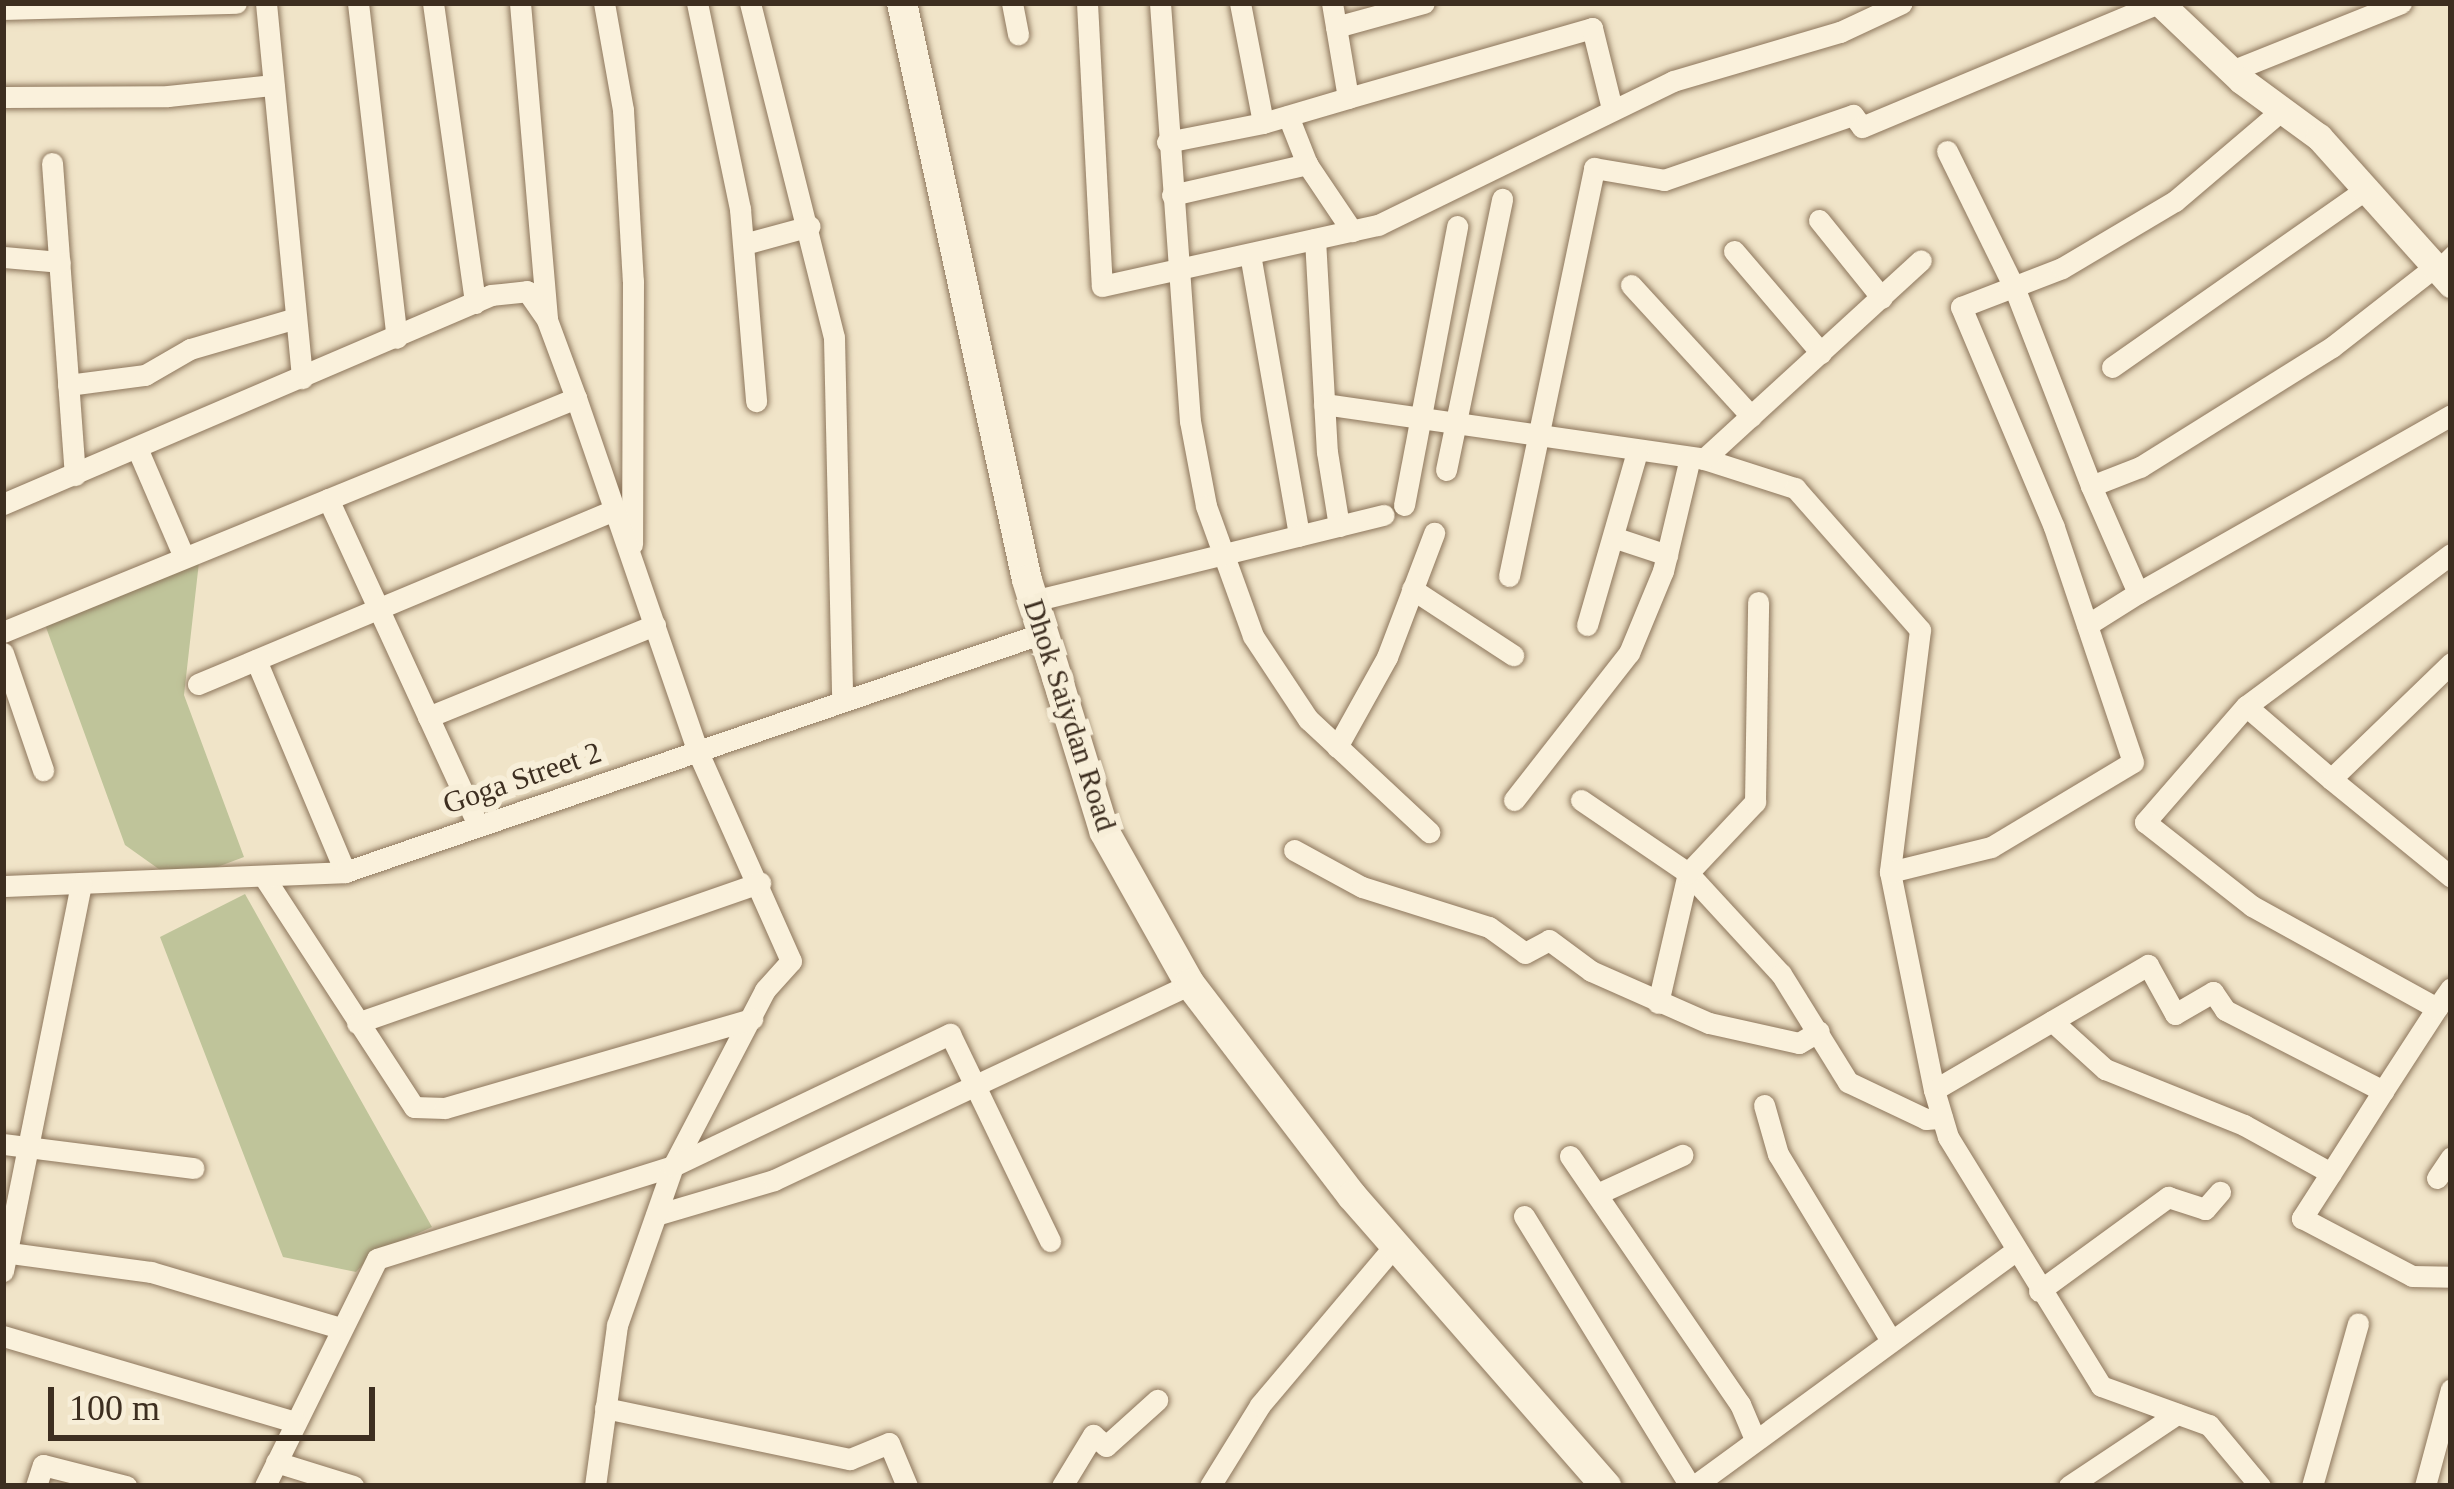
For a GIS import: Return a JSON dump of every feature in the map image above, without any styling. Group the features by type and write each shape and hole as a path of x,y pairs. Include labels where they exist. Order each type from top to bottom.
{"main road":[{"name":"Dhok Saiydan Road","path":"902,3 1033,601 1104,831 1190,984 1395,1245 1606,1486"}],"street":[{"path":"3,9 236,3"},
{"path":"266,3 302,378"},
{"path":"358,3 397,338"},
{"path":"433,3 476,302"},
{"path":"520,3 547,320"},
{"path":"604,3 623,110 633,281 632,557"},
{"path":"697,3 744,244 756,401"},
{"path":"750,3 810,226 834,338 842,700"},
{"path":"1012,3 1018,34"},
{"path":"1087,3 1102,286 1352,231 1673,81 1840,32 1902,3"},
{"path":"1160,3 1190,422 1206,506 1253,636 1308,719 1429,832"},
{"path":"1240,3 1263,123"},
{"path":"1332,3 1348,98"},
{"path":"1336,27 1424,3"},
{"path":"1509,576 1594,168 1664,180 1853,115 1862,127 2159,3 2231,71 2319,137 2445,268 2332,347 2140,466 2091,486"},
{"path":"2231,71 2401,3"},
{"path":"1167,142 1263,123 1592,28 1612,110"},
{"path":"3,97 168,97 273,85"},
{"path":"1890,872 1991,847 2133,762 2087,625 1961,308 2014,287 2175,200 2282,110"},
{"path":"1288,116 1307,164 1352,231"},
{"path":"1947,151 2014,287 2091,486 2138,592"},
{"path":"52,163 75,475"},
{"path":"1172,194 1307,164"},
{"path":"2112,367 2365,190"},
{"path":"1446,470 1502,199"},
{"path":"1819,220 1882,298"},
{"path":"744,244 810,226"},
{"path":"1033,601 1394,510 1457,226"},
{"path":"1316,239 1324,404 1339,526"},
{"path":"1734,251 1821,353"},
{"path":"1250,254 1299,536"},
{"path":"3,257 59,262"},
{"path":"1514,800 1629,652 1667,555 1697,458 1751,416 1922,260"},
{"path":"1631,285 1751,416"},
{"path":"3,504 476,302 526,291 547,320 697,750 760,883 790,961 752,1019 674,1166 616,1325 595,1486"},
{"path":"68,385 146,375 190,349 296,318"},
{"path":"3,632 576,398"},
{"path":"1324,404 1540,439 1697,458 1795,488 1920,630 1890,872 1942,1118 2014,1252 2101,1385 2210,1425 2260,1486"},
{"path":"2087,625 2451,415"},
{"path":"137,448 184,557"},
{"path":"1587,625 1616,538 1637,452"},
{"path":"328,499 478,825"},
{"path":"198,684 614,510"},
{"path":"1337,747 1387,657 1434,533"},
{"path":"1616,538 1667,555"},
{"path":"2437,1008 2252,906 2145,822 2246,706 2308,652 2451,554"},
{"path":"1412,589 1513,655"},
{"path":"1658,1004 1688,873 1755,802 1758,602"},
{"path":"428,717 655,625"},
{"name":"Goga Street 2","path":"3,886 266,880 345,872 1043,632"},
{"path":"3,653 43,770"},
{"path":"256,660 345,872"},
{"path":"2331,778 2451,663"},
{"path":"2246,706 2451,877"},
{"path":"1581,800 1688,873 1781,974 1857,1089 1926,1119 1942,1118"},
{"path":"1294,850 1362,887 1489,927 1525,953 1549,940 1658,1004 1799,1042 1819,1031"},
{"path":"266,880 404,1101 445,1108 752,1019"},
{"path":"357,1023 760,883"},
{"path":"81,884 50,1017 31,1146 4,1259 151,1272 340,1328"},
{"path":"1934,1090 2148,964 2174,1014 2213,992 2225,1010 2383,1091"},
{"path":"656,1215 774,1180 1190,984"},
{"path":"2451,988 2302,1218 2412,1276 2451,1277"},
{"path":"2052,1021 2105,1069 2244,1125 2331,1173"},
{"path":"265,1486 377,1258 674,1166 950,1034 1049,1241"},
{"path":"1764,1105 1778,1154 1890,1339"},
{"path":"3,1144 193,1168"},
{"path":"1597,1194 1682,1155"},
{"path":"1570,1156 1740,1404 1754,1437"},
{"path":"2438,1178 2451,1157"},
{"path":"2039,1291 2168,1197 2205,1209 2220,1192"},
{"path":"1524,1216 1692,1486 2014,1252"},
{"path":"1210,1486 1260,1405 1395,1245"},
{"path":"2312,1486 2358,1323"},
{"path":"3,1336 296,1422"},
{"path":"2425,1486 2451,1389"},
{"path":"1063,1486 1093,1435 1106,1446 1157,1400"},
{"path":"604,1408 850,1459 889,1442 908,1486"},
{"path":"2069,1486 2177,1414"},
{"path":"276,1462 352,1486"},
{"path":"36,1486 43,1465 126,1486"}],"green space":[{"path":"199,562 184,695 244,857 177,882 125,845 43,619"},
{"path":"245,894 432,1227 374,1253 356,1272 283,1257 160,937"}]}
